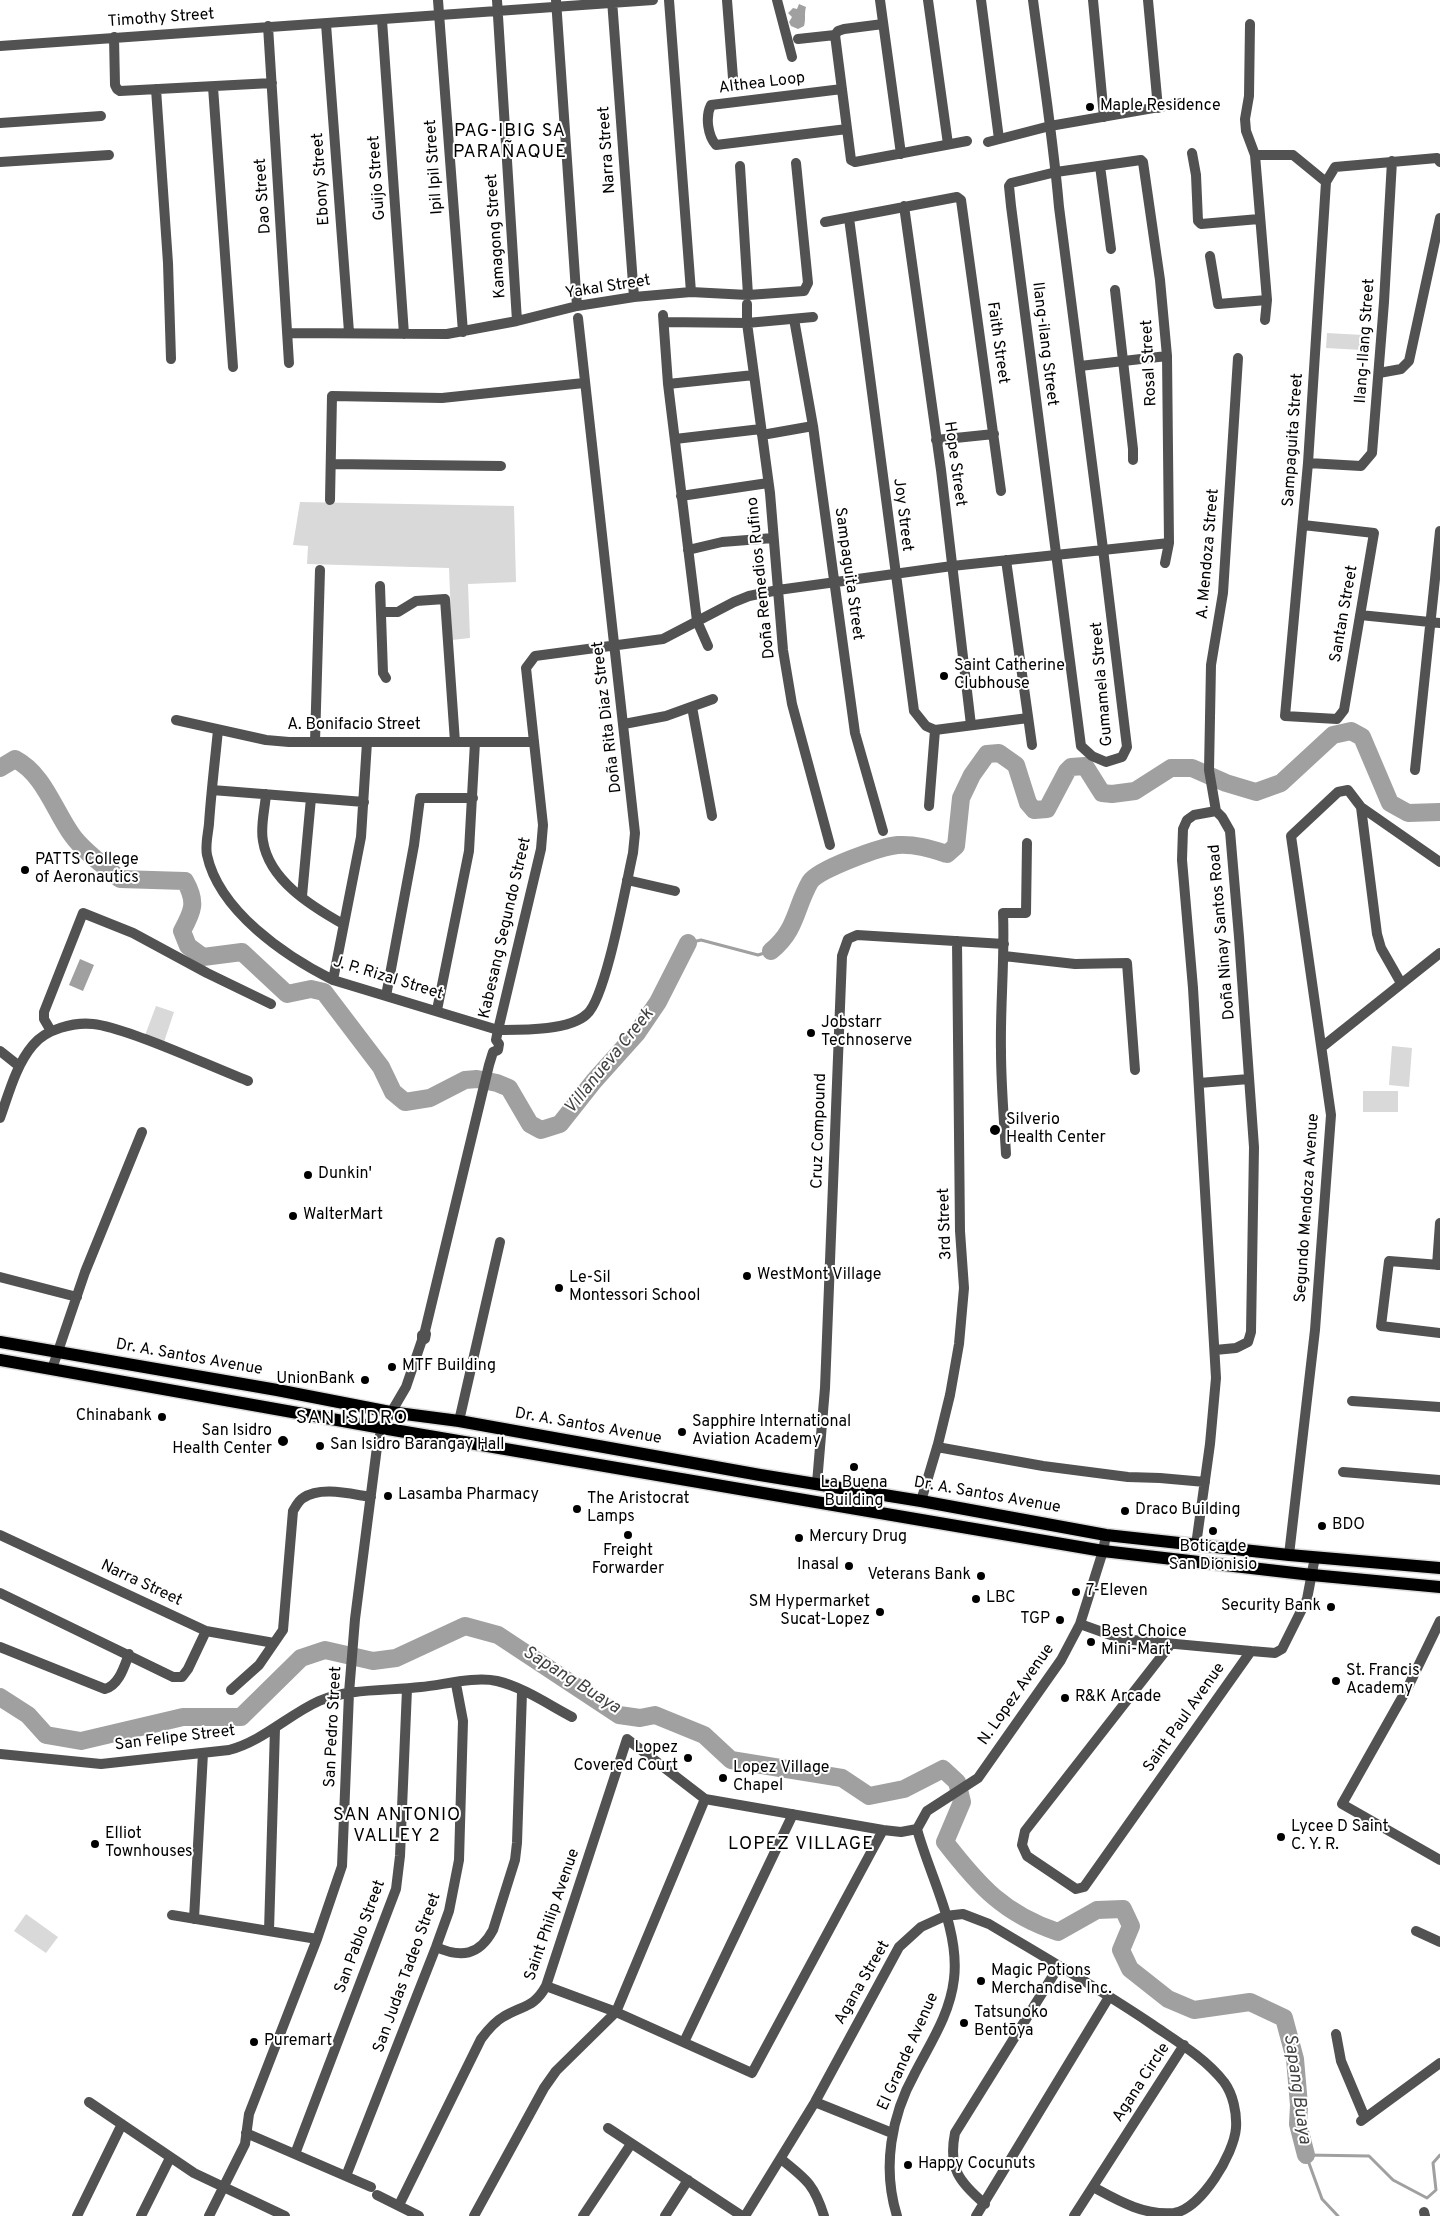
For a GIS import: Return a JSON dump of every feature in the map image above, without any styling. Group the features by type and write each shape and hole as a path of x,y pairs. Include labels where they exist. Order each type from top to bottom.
{"main road":[{"name":"Dr. A. Santos Avenue","path":"0,1342 390,1412 459,1421 1106,1535 1289,1555 1440,1568"},
{"path":"0,1360 382,1428 1103,1551 1312,1575 1440,1587"},
{"path":"828,1505 831,1487"}],"street":[{"name":"Ipil Ipil Street","path":"438,0 463,332"},
{"name":"Kamagong Street","path":"497,0 518,321"},
{"name":"Timothy Street","path":"0,46 268,26 326,24 498,12 556,4 653,0"},
{"path":"670,0 691,292"},
{"path":"727,0 733,78"},
{"path":"777,0 792,57"},
{"path":"880,0 901,154"},
{"path":"928,0 948,144"},
{"path":"981,0 999,139"},
{"path":"1033,0 1104,549"},
{"path":"1093,0 1104,117"},
{"path":"1148,0 1158,108"},
{"name":"Narra Street","path":"612,2 634,297"},
{"path":"556,4 577,306"},
{"name":"Guijo Street","path":"382,20 404,334"},
{"name":"Ebony Street","path":"326,24 349,332"},
{"path":"798,39 835,35 838,31 844,29 883,24"},
{"path":"1250,24 1248,96 1245,119 1246,131 1255,154 1267,300 1265,320"},
{"name":"Dao Street","path":"268,26 289,363"},
{"path":"835,35 851,160 855,162 967,141"},
{"path":"114,37 115,85 120,91 272,83"},
{"path":"213,87 233,367"},
{"path":"156,89 168,263 172,359"},
{"name":"Althea Loop","path":"842,90 711,105 708,112 711,138 716,145 847,129"},
{"path":"988,142 1050,126 1182,103"},
{"path":"0,124 101,116"},
{"path":"1192,153 1196,175 1198,221 1201,224 1259,219"},
{"path":"1255,154 1294,155 1326,182"},
{"path":"0,162 109,156"},
{"path":"1392,161 1437,158 1440,162"},
{"name":"Rosal Street","path":"1100,166 1141,160 1144,162 1160,280 1167,356 1169,543 1165,563"},
{"name":"Sampaguita Street","path":"1285,716 1308,463 1326,182 1335,167 1392,161"},
{"name":"Ilang-Ilang Street","path":"1308,463 1361,466 1372,453 1379,373 1392,161"},
{"name":"Yakal Street","path":"288,333 349,332 404,334 463,332 518,321 577,306 634,297 691,292 747,300 804,291 808,283 796,163"},
{"name":"Doña Remedios Rufino","path":"740,166 747,323 768,483 784,650 792,704 830,845"},
{"path":"1056,172 1100,166 1111,249"},
{"name":"Ilang-ilang Street","path":"1056,172 1011,182 1009,186 1056,556"},
{"name":"Faith Street","path":"904,206 957,196 961,200 1001,491"},
{"path":"825,222 904,206"},
{"name":"Hope Street","path":"904,206 936,440 971,725"},
{"name":"Joy Street","path":"849,218 894,574 914,711 926,726 935,730"},
{"path":"1379,373 1401,369 1409,362 1440,218"},
{"path":"1210,256 1218,304 1267,300"},
{"path":"1115,290 1133,449 1132,460"},
{"path":"708,646 697,621 668,384 663,318 747,323 813,317"},
{"name":"Doña Rita Diaz Street","path":"497,1035 554,1026 575,1021 587,1014 600,993 627,880 636,833 578,318"},
{"name":"Sampaguita Street","path":"794,319 813,426 855,733 883,831"},
{"path":"1080,366 1167,356"},
{"name":"A. Mendoza Street","path":"1216,811 1210,773 1211,664 1224,593 1238,358"},
{"path":"668,384 754,374"},
{"path":"330,500 332,396 442,398 584,383"},
{"path":"675,439 813,426"},
{"path":"936,440 994,434"},
{"path":"331,464 502,466"},
{"path":"681,496 768,483"},
{"name":"Santan Street","path":"1285,716 1337,718 1344,710 1374,533 1303,525"},
{"path":"1415,770 1435,623 1440,531"},
{"path":"688,550 722,542 774,538"},
{"path":"697,621 749,596 778,590 952,566 1169,543"},
{"name":"Gumamela Street","path":"1056,556 1081,746 1092,756 1106,762 1122,757 1126,747 1104,549"},
{"path":"1006,560 1032,745"},
{"path":"315,742 320,570"},
{"path":"380,586 383,673 386,678"},
{"path":"381,612 398,612 416,600 445,599 455,742"},
{"path":"1360,615 1435,623"},
{"name":"Kabesang Segundo Street","path":"382,1428 406,1387 424,1336 489,1065 493,1052 498,1050 497,1035 541,849 542,808 526,668 535,656 663,639 697,621"},
{"path":"624,724 666,716 713,699"},
{"path":"692,707 712,816"},
{"path":"929,806 935,730 1028,718"},
{"name":"A. Bonifacio Street","path":"176,720 266,740 315,742 534,742"},
{"name":"J. P. Rizal Street","path":"218,730 207,853 216,877 232,903 270,942 313,971 333,980 437,1010 497,1035"},
{"path":"333,980 361,837 367,742"},
{"path":"437,1010 469,851 475,742"},
{"path":"212,790 364,802"},
{"name":"Segundo Mendoza Avenue","path":"1289,1555 1316,1330 1330,1115 1291,836 1338,792 1348,790 1362,807"},
{"path":"266,794 262,839 268,859 289,885 316,909 343,924"},
{"path":"302,896 311,798"},
{"path":"386,996 414,845 420,798 473,798"},
{"path":"1362,807 1440,862"},
{"path":"1362,807 1380,948 1401,983"},
{"name":"Doña Ninay Santos Road","path":"1196,1545 1216,1378 1199,1083 1182,860 1183,829 1187,820 1194,815 1216,811 1230,831 1254,1147 1254,1239 1251,1332 1248,1342 1236,1348 1215,1350"},
{"path":"1006,1154 1001,1052 1004,914 1026,913 1027,843"},
{"path":"627,880 675,891"},
{"path":"51,1031 44,1019 44,1012 83,913 133,933 270,1004"},
{"name":"Cruz Compound","path":"817,1483 826,1369 842,956 848,939 857,935 1004,944"},
{"name":"3rd Street","path":"921,1501 937,1447 959,1344 964,1288 960,1231 957,941"},
{"path":"1322,1047 1440,953"},
{"path":"1004,956 1075,964 1127,963 1135,1070"},
{"path":"0,1118 19,1066 33,1044 51,1031 92,1024 113,1028 178,1051 248,1081"},
{"path":"0,1051 19,1066"},
{"path":"1199,1083 1249,1079"},
{"path":"52,1369 102,1229 142,1132"},
{"path":"1440,1223 1438,1265 1389,1262 1381,1326 1440,1333"},
{"path":"459,1421 500,1242"},
{"path":"0,1277 77,1297"},
{"path":"1352,1400 1440,1407"},
{"name":"San Pedro Street","path":"209,2216 245,2144 249,2114 317,1939 342,1866 349,1694 353,1649 377,1447 382,1428"},
{"path":"937,1447 1043,1466 1128,1477 1205,1482"},
{"path":"1343,1472 1440,1480"},
{"path":"231,1690 259,1665 283,1630 293,1511 301,1498 327,1492 371,1497"},
{"name":"Narra Street","path":"0,1534 206,1631 274,1643"},
{"name":"N. Lopez Avenue","path":"918,1827 927,1811 978,1778 1061,1660 1080,1624 1103,1551 1106,1535"},
{"path":"1080,1624 1122,1639 1275,1653 1282,1649 1305,1605 1315,1557"},
{"path":"0,1593 173,1677 182,1677 188,1669 206,1631"},
{"path":"1440,1621 1408,1687 1342,1804 1440,1860"},
{"name":"Saint Paul Avenue","path":"1171,1644 1025,1831 1022,1845 1027,1856 1076,1889 1084,1887 1251,1651"},
{"path":"0,1647 105,1689 116,1683 129,1654"},
{"name":"San Felipe Street","path":"0,1754 89,1764 203,1753 245,1745 321,1700 349,1694 456,1684 485,1679 499,1682 522,1692 572,1717"},
{"name":"San Judas Tadeo Street","path":"346,2176 449,1911 459,1860 463,1721 456,1684"},
{"name":"San Pablo Street","path":"295,2154 396,1889 400,1856 407,1689"},
{"path":"436,1947 453,1954 462,1954 477,1949 487,1940 493,1930 515,1860 522,1692"},
{"path":"270,1931 275,1728"},
{"name":"Saint Philip Avenue","path":"399,2205 487,2030 503,2017 537,2000 546,1986 627,1739 705,1799"},
{"path":"194,1919 203,1753"},
{"path":"474,2216 544,2088 556,2071 616,2012 705,1799 883,1830 900,1825 918,1827"},
{"path":"684,2042 793,1814"},
{"name":"El Grande Avenue","path":"897,2216 892,2203 890,2183 892,2133 904,2094 942,2023 952,1992 956,1960 946,1916 921,1844 918,1827"},
{"path":"546,1986 616,2012 752,2073 883,1830"},
{"name":"Agana Street","path":"744,2216 815,2102 899,1947 921,1927 946,1916 963,1914 980,1920 1059,1966 1184,2045"},
{"path":"172,1915 317,1939"},
{"path":"1416,1932 1440,1942"},
{"path":"985,2204 965,2187 955,2169 953,2156 955,2133 1059,1966"},
{"path":"976,2216 1109,1997"},
{"path":"1336,2034 1341,2061 1363,2120 1440,2063"},
{"name":"Agana Circle","path":"1074,2216 1184,2045 1216,2072 1232,2096 1236,2129 1224,2164 1198,2198 1188,2208 1176,2213 1164,2215 1138,2209 1093,2187"},
{"path":"88,2102 170,2158 268,2212 285,2216"},
{"path":"815,2102 892,2133"},
{"path":"77,2216 122,2124"},
{"path":"608,2128 744,2216"},
{"path":"246,2133 346,2176 420,2216"},
{"path":"583,2216 631,2144"},
{"path":"141,2216 170,2158"},
{"path":"781,2159 807,2179 819,2200 824,2216"},
{"path":"665,2216 688,2180"}],"shaded area":[{"path":"799,4 806,7 804,26 798,29 791,26 789,22 792,17 788,13 793,8 797,9"},
{"path":"1327,333 1363,335 1362,350 1326,348"},
{"path":"300,502 514,506 516,582 468,584 470,638 452,640 449,568 307,564 308,546 293,545"},
{"path":"80,959 94,965 83,991 69,985"},
{"path":"156,1006 174,1012 163,1045 144,1038"},
{"path":"1392,1046 1412,1048 1409,1087 1389,1085"},
{"path":"1363,1091 1398,1091 1398,1112 1363,1112"},
{"path":"26,1914 58,1937 46,1953 14,1931"}],"waterway":[{"name":"Villanueva Creek","path":"771,951 780,943 791,927 810,882 825,871 851,859 890,846 917,846 947,854 956,846 961,798 972,775 987,754 999,753 1016,765 1028,803 1034,810 1047,809 1071,767 1085,766 1102,793 1112,794 1135,791 1171,768 1192,768 1226,783 1256,792 1281,783 1333,735 1351,731 1362,737 1390,803 1408,813 1440,812"},
{"name":"Villanueva Creek","path":"0,768 15,759 34,774 48,793 72,835 89,853 120,879 185,881 191,895 192,906 189,918 182,931 188,946 203,957 242,952 287,994 311,989 324,992 381,1067 393,1092 405,1102 430,1098 465,1080 477,1079 497,1083 509,1088 530,1124 541,1130 560,1124 594,1081 637,1033 658,1002 688,943"},
{"name":"Villanueva Creek","path":"688,943 701,940 758,955 771,951"},
{"name":"Sapang Buaya","path":"0,1697 28,1715 46,1735 81,1741 183,1717 241,1717 301,1658 325,1650 373,1661 396,1658 465,1626 498,1635 619,1715 640,1718 655,1715 704,1735 731,1760 842,1778 869,1796 904,1789 943,1769 957,1782 962,1802 945,1842 981,1885 1007,1907 1022,1917 1058,1932 1097,1910 1123,1909 1131,1926 1121,1950 1130,1969 1168,1999 1194,2010 1250,2002 1284,2018 1295,2059 1299,2105 1298,2124 1306,2155"},
{"path":"1338,2216 1322,2199 1306,2155 1369,2156 1393,2180 1427,2198 1436,2190 1433,2163 1440,2155"}],"place":[{"name":"Maple Residence","path":"1090,107"},
{"name":"Saint Catherine Clubhouse","path":"944,676"},
{"name":"PATTS College of Aeronautics","path":"25,870"},
{"name":"Jobstarr Technoserve","path":"811,1033"},
{"name":"Silverio Health Center","path":"995,1130"},
{"name":"Dunkin'","path":"308,1175"},
{"name":"WalterMart","path":"293,1216"},
{"name":"WestMont Village","path":"747,1276"},
{"name":"Le-Sil Montessori School","path":"559,1288"},
{"name":"MTF Building","path":"392,1367"},
{"name":"UnionBank","path":"365,1380"},
{"name":"Chinabank","path":"162,1417"},
{"name":"Sapphire International Aviation Academy","path":"682,1432"},
{"name":"San Isidro Health Center","path":"283,1441"},
{"name":"San Isidro Barangay Hall","path":"320,1446"},
{"name":"La Buena Building","path":"854,1467"},
{"name":"Lasamba Pharmacy","path":"388,1496"},
{"name":"The Aristocrat Lamps","path":"577,1509"},
{"name":"Draco Building","path":"1125,1511"},
{"name":"BDO","path":"1322,1526"},
{"name":"Botica de San Dionisio","path":"1213,1531"},
{"name":"Freight Forwarder","path":"628,1535"},
{"name":"Mercury Drug","path":"799,1538"},
{"name":"Inasal","path":"849,1566"},
{"name":"Veterans Bank","path":"981,1576"},
{"name":"7-Eleven","path":"1076,1592"},
{"name":"LBC","path":"976,1599"},
{"name":"Security Bank","path":"1331,1607"},
{"name":"SM Hypermarket Sucat-Lopez","path":"880,1612"},
{"name":"TGP","path":"1060,1620"},
{"name":"Best Choice Mini-Mart","path":"1091,1642"},
{"name":"St. Francis Academy","path":"1336,1681"},
{"name":"R&K Arcade","path":"1065,1698"},
{"name":"Lopez Covered Court","path":"688,1758"},
{"name":"Lopez Village Chapel","path":"723,1778"},
{"name":"Lycee D Saint C. Y. R.","path":"1281,1837"},
{"name":"Elliot Townhouses","path":"95,1844"},
{"name":"Magic Potions Merchandise Inc.","path":"981,1981"},
{"name":"Tatsunoko Bentōya","path":"964,2023"},
{"name":"Puremart","path":"254,2042"},
{"name":"Happy Cocunuts","path":"908,2165"}],"district":[{"name":"PAG-IBIG SA PARAÑAQUE","path":"510,142"},
{"name":"SAN ISIDRO","path":"352,1419"},
{"name":"SAN ANTONIO VALLEY 2","path":"397,1826"},
{"name":"LOPEZ VILLAGE","path":"801,1845"}]}
